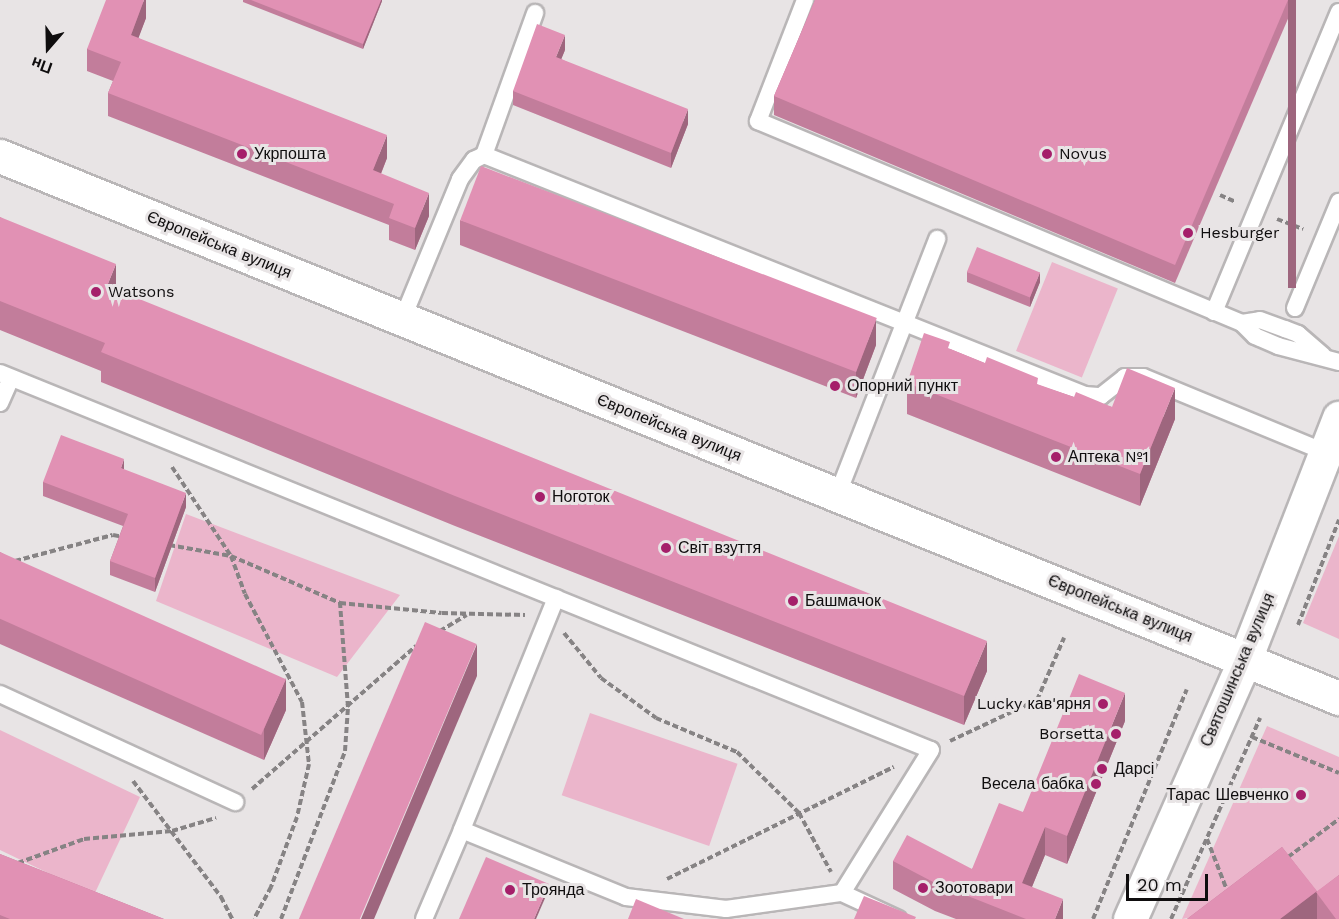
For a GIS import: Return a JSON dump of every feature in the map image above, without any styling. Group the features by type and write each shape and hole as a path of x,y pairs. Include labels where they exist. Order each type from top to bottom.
{"street":[{"name":"Європейська вулиця","path":"0,156 1339,698"},
{"name":"Святошинська вулиця","path":"1130,919 1245,659 1339,418"}],"lane":[{"path":"805,0 758,121 1242,323 1255,336 1284,349 1323,356 1339,362"},
{"path":"1214,312 1339,12"},
{"path":"484,156 535,13"},
{"path":"402,320 460,179 474,160 484,156 904,324 1094,397 1108,392 1125,377 1143,377 1327,453"},
{"path":"1295,308 1339,202"},
{"path":"837,496 937,239"},
{"path":"0,403 6,376 931,750 843,893"},
{"path":"424,919 556,598"},
{"path":"0,693 235,802"},
{"path":"462,830 626,897 726,909 843,893 898,919"}],"path":[{"path":"1220,195 1246,206"},
{"path":"1273,217 1311,232"},
{"path":"150,434 231,556 245,594 302,702 309,764 297,817 271,887 254,919"},
{"path":"1298,625 1339,520"},
{"path":"8,563 113,535 134,538"},
{"path":"167,544 231,556 340,603 469,613 549,616 601,678 656,718 737,752 799,813 843,893"},
{"path":"281,919 345,751 348,707 340,603"},
{"path":"429,638 469,613"},
{"path":"626,897 1037,700 1064,638"},
{"path":"10,866 84,839 172,831 212,822 279,769 419,644"},
{"path":"1094,919 1187,689"},
{"path":"1171,919 1260,718"},
{"path":"1252,737 1339,773"},
{"path":"130,777 221,897 232,919"},
{"path":"1285,859 1339,819"},
{"path":"1207,838 1230,900"}],"shaded area":[{"path":"1052,262 1118,289 1082,378 1016,351"},
{"path":"186,514 400,595 337,677 156,601"},
{"path":"1339,536 1339,639 1303,623"},
{"path":"590,713 738,764 709,846 562,795"},
{"path":"1267,726 1339,757 1339,890 1182,919"},
{"path":"0,730 140,797 94,895 0,850"}],"building":[{"path":"106,0 144,0 131,35 387,135 373,170 429,193 415,228 389,218 394,204 108,93 121,62 87,49"},
{"path":"251,0 381,0 363,44"},
{"name":"Novus","path":"815,0 1288,0 1175,265 774,96"},
{"path":"537,24 565,35 556,57 688,109 671,153 513,91"},
{"path":"481,166 877,318 856,372 460,220"},
{"path":"0,217 116,264 107,286 987,641 964,696 455,496 101,352 105,343 0,301"},
{"path":"977,247 1040,272 1030,298 967,272"},
{"path":"924,333 950,342 948,348 985,363 987,357 1038,378 1037,384 1074,397 1076,392 1112,407 1127,368 1175,388 1140,474 907,383"},
{"path":"61,435 124,459 121,468 186,493 155,578 110,561 128,514 43,482"},
{"path":"0,552 286,679 261,735 0,619"},
{"path":"425,622 477,644 360,919 299,919"},
{"path":"1079,674 1125,693 1067,836 1045,827 1022,883 1063,899 1055,919 1026,919 935,883 893,861 907,835 972,869 999,803 1023,812"},
{"path":"1282,847 1317,891 1280,919 1187,919"},
{"path":"0,854 164,919 10,919 0,915"},
{"path":"486,857 549,884 534,919 459,919"},
{"path":"1339,875 1339,919 1336,919 1316,892"},
{"path":"864,896 916,917 915,919 854,919"},
{"path":"636,899 684,919 628,919"}],"place":[{"name":"Укрпошта","path":"242,154"},
{"name":"Novus","path":"1047,154"},
{"name":"Hesburger","path":"1188,233"},
{"name":"Watsons","path":"96,292"},
{"name":"Опорний пункт","path":"835,386"},
{"name":"Аптека №1","path":"1056,457"},
{"name":"Ноготок","path":"540,497"},
{"name":"Світ взуття","path":"666,548"},
{"name":"Башмачок","path":"793,601"},
{"name":"Lucky кав'ярня","path":"1103,704"},
{"name":"Borsetta","path":"1116,734"},
{"name":"Дарсі","path":"1102,769"},
{"name":"Весела бабка","path":"1096,784"},
{"name":"Тарас Шевченко","path":"1301,795"},
{"name":"Зоотовари","path":"923,888"},
{"name":"Троянда","path":"510,890"}]}
